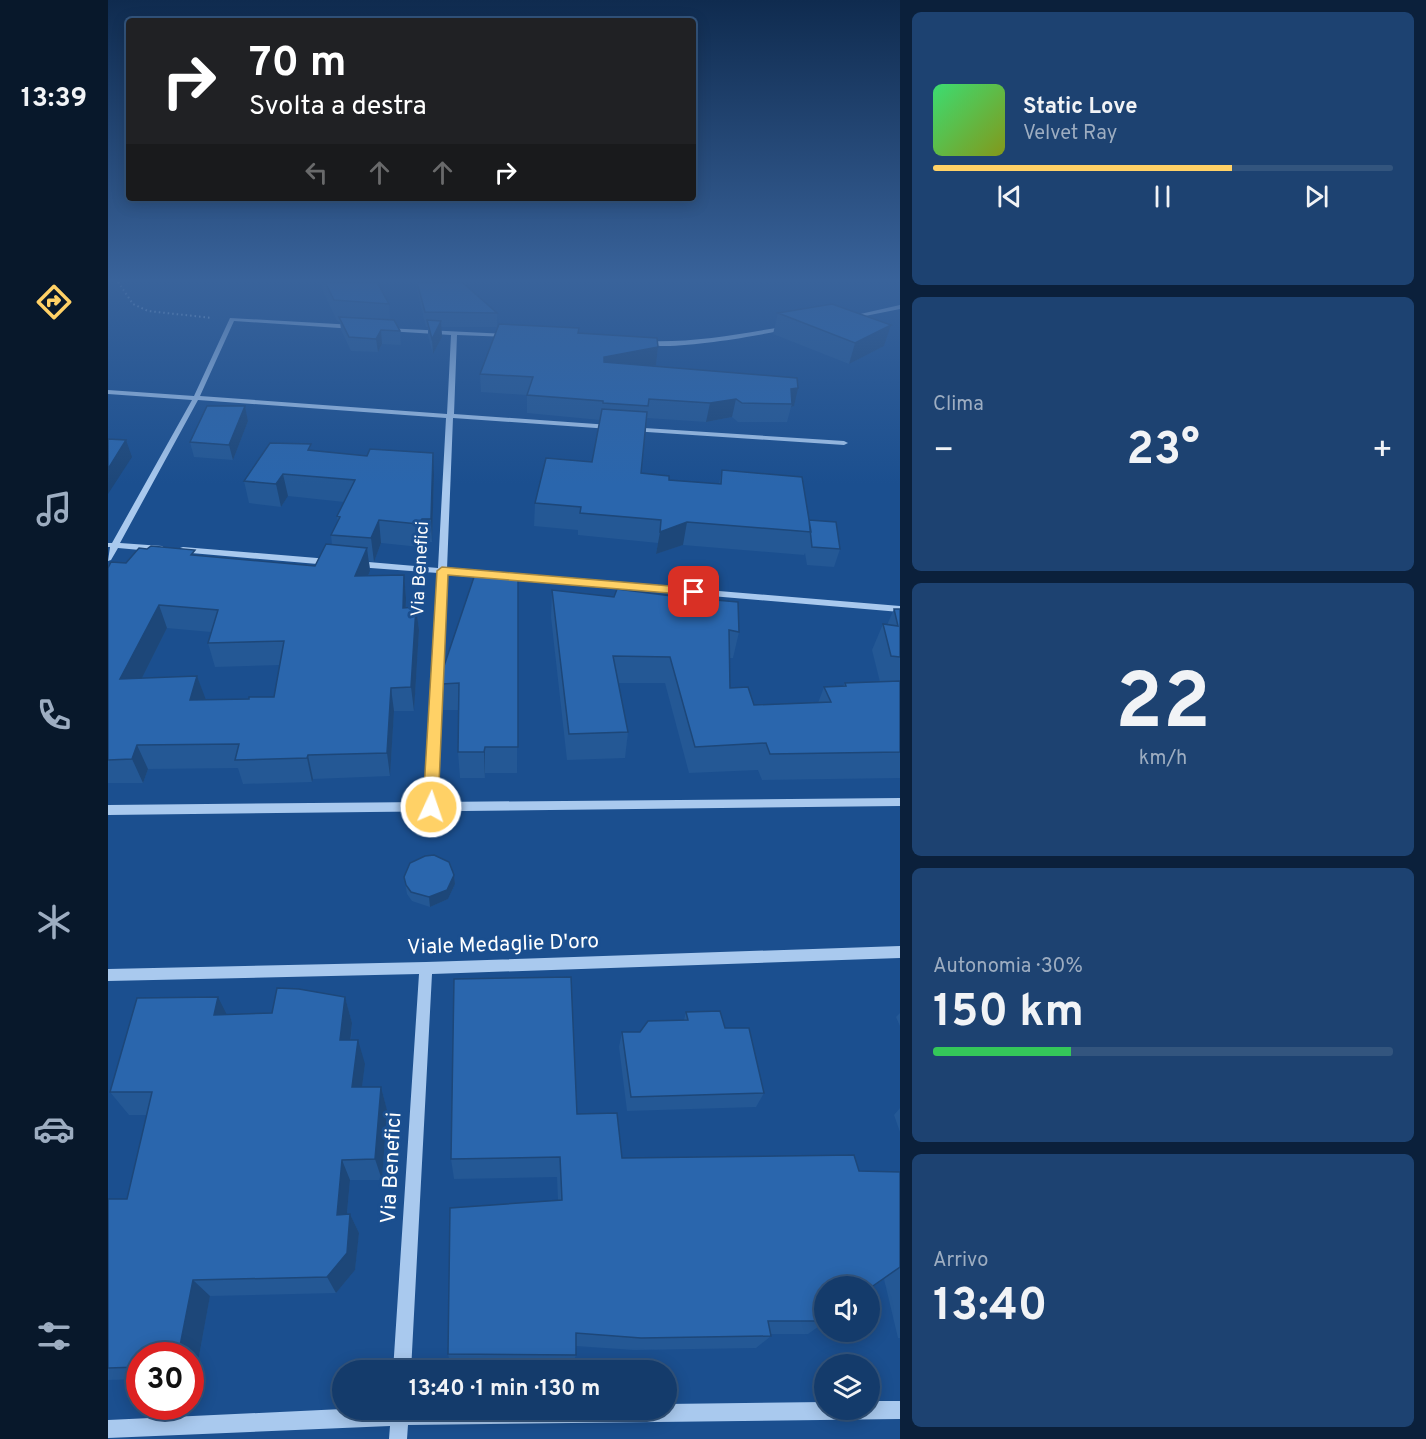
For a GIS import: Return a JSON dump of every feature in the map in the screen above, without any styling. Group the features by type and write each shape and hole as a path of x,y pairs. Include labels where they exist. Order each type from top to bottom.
{"street":[{"path":"108,558 112,545 196,398 218,349"},
{"name":"Via Benefici","path":"431,807 453,349"},
{"path":"108,392 617,428"},
{"path":"629,429 844,443"},
{"path":"112,545 337,563"},
{"path":"349,564 900,609"},
{"path":"108,810 900,802"},
{"name":"Viale Medaglie D'oro","path":"108,975 426,968 900,952"},
{"name":"Via Benefici","path":"403,1360 426,968"},
{"path":"677,1411 900,1410"},
{"path":"108,1429 332,1417"},
{"path":"398,1439 399,1420"}],"building":[{"path":"489,349 646,349 604,357 604,362 797,378 798,388 791,389 792,404 742,403 736,399 710,403 649,399 648,406 527,395 533,377 480,374"},
{"path":"207,406 245,406 229,445 190,442"},
{"path":"602,409 647,412 641,473 669,476 669,480 721,484 722,470 802,477 811,532 687,522 660,532 661,520 580,513 581,507 535,503 546,458 592,462"},
{"path":"108,439 126,440 108,469"},
{"path":"270,443 311,444 308,450 367,456 370,449 433,453 431,519 422,519 418,524 379,520 371,538 331,535 340,517 337,516 355,480 283,474 276,484 244,481"},
{"path":"809,520 836,522 840,549 812,547"},
{"path":"326,544 367,548 355,576 404,575 403,608 416,607 411,687 391,688 387,753 235,760 239,744 137,745 132,759 108,760 108,568 111,562 126,563 139,548 147,549 151,546 195,550 191,555 315,566","holes":["159,605 218,610 208,643 284,641 274,697 190,700 197,676 120,679"]},
{"path":"476,571 518,575 518,747 485,747 484,752 458,752 459,683 441,684 442,672"},
{"path":"617,589 687,598 687,593 716,596 716,600 738,602 739,632 729,630 730,688 748,687 754,705 831,702 824,687 846,686 845,683 900,681 900,752 770,754 766,743 695,747 670,657 613,656 628,732 569,734 552,590 614,597"},
{"path":"894,609 900,609 900,657 891,656 883,624 898,626"},
{"path":"434,855 449,862 454,875 447,890 429,897 411,892 404,877 410,863 425,856"},
{"path":"571,977 577,1114 617,1113 622,1158 854,1155 859,1171 900,1172 900,1267 880,1281 880,1276 814,1276 814,1321 768,1321 771,1336 641,1338 576,1333 576,1355 448,1354 450,1208 562,1200 560,1157 451,1159 454,979"},
{"path":"277,988 299,989 345,997 340,1040 358,1040 352,1087 381,1087 375,1159 342,1160 337,1215 350,1214 347,1253 327,1277 193,1280 181,1342 126,1342 126,1367 108,1368 108,1199 127,1199 152,1092 110,1092 137,998 218,997 214,1015 272,1013"},
{"path":"720,1011 725,1028 749,1028 764,1093 631,1097 622,1032 640,1032 648,1021 688,1020 686,1012"}],"route":[{"path":"431,807 442,571 694,592"}]}
